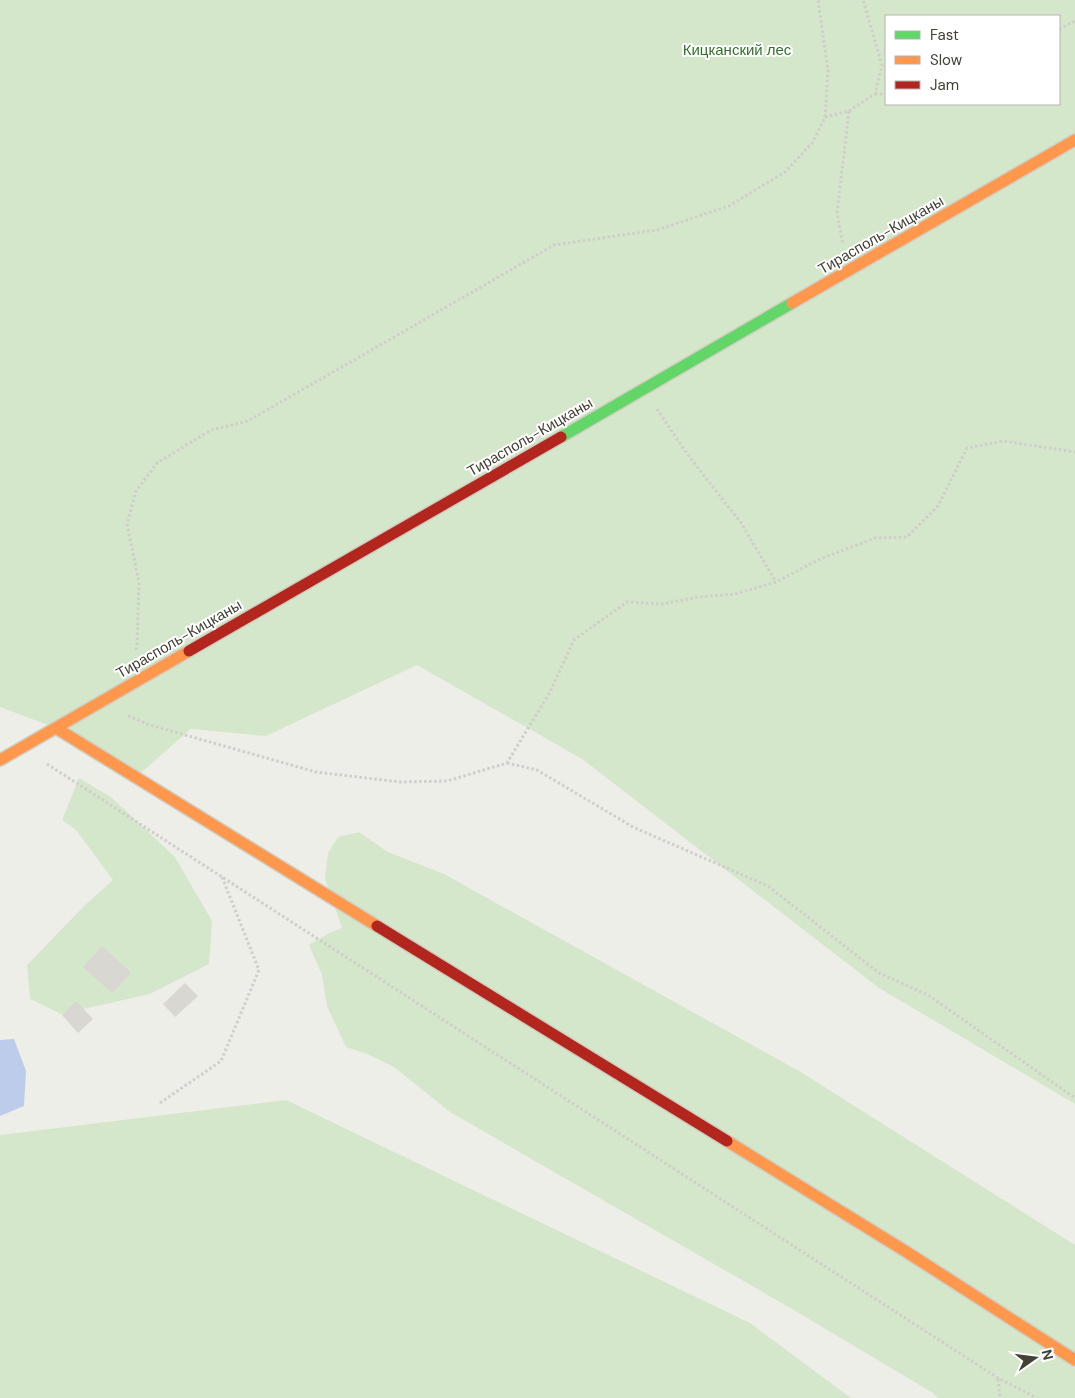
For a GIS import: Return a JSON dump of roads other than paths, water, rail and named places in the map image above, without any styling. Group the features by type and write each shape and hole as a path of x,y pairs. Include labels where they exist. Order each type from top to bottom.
{"street":[{"name":"Тирасполь-Кицканы","path":"0,760 1075,140"},
{"path":"56,728 905,1251 1075,1360"}],"water":[{"path":"14,1039 26,1071 24,1106 0,1116 0,1040"}],"park label":[{"name":"Кицканский лес","path":"737,50"}]}
